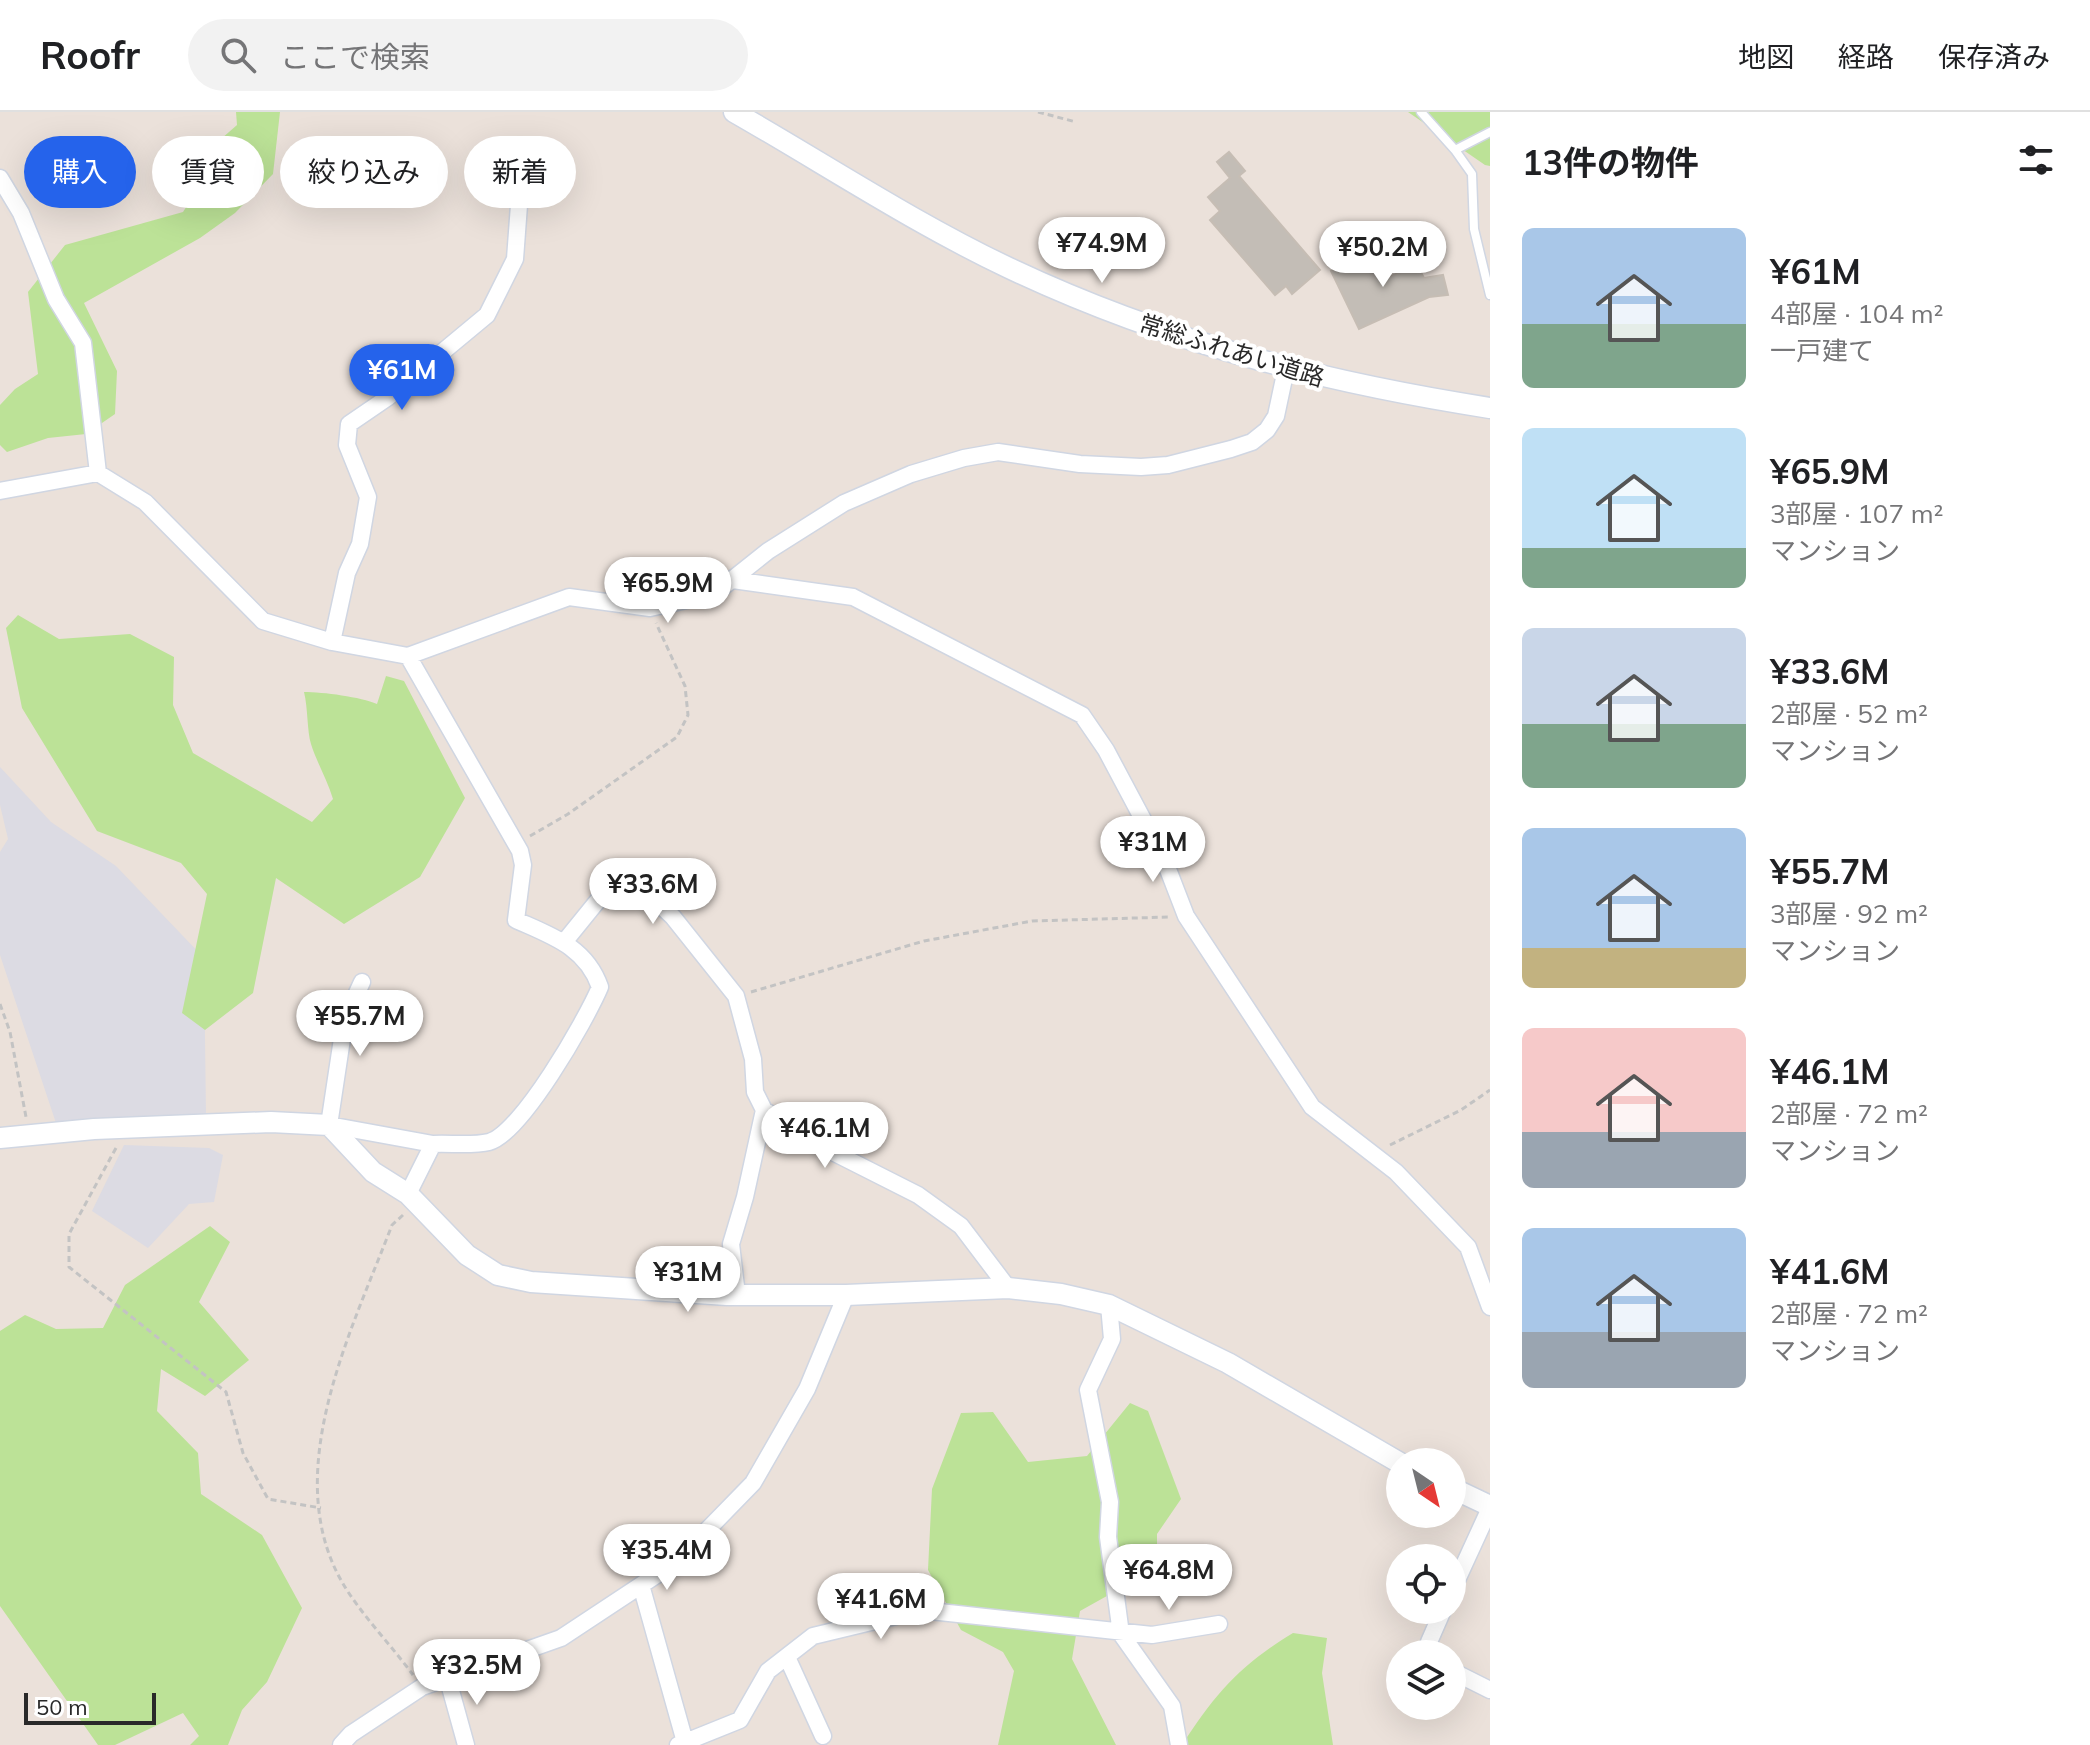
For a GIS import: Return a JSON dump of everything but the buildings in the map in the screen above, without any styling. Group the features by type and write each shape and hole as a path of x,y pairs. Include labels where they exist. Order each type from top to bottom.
{"street":[{"name":"常総ふれあい道路","path":"734,112 1006,266 1095,306 1185,340 1286,369 1382,391 1490,408"},
{"path":"0,178 21,213 56,299 83,343 98,473"},
{"path":"332,642 347,573 360,544 368,497 347,445 349,424 387,398 487,315 515,259 519,208"},
{"path":"0,491 98,473 145,502 263,621 332,642 408,656 569,597 650,608 714,594 781,543 844,503 911,474 964,458 998,452 1080,464 1141,467 1168,465 1252,442 1276,416 1286,369"},
{"path":"733,580 853,597 1082,715 1106,750 1164,859 1186,916 1312,1107 1396,1172 1468,1247 1490,1307"},
{"path":"0,1138 30,1133 271,1122 329,1125 433,1144 490,1142 516,1125 589,1012 600,987 592,965 565,941 516,920 523,865 516,844 408,656"},
{"path":"565,941 608,888 626,881 642,888 673,917 736,996 753,1059 755,1092 764,1110 823,1147 918,1195 961,1226 1008,1288"},
{"path":"329,1125 345,1019 362,982"},
{"path":"737,1295 731,1244 764,1110"},
{"path":"329,1125 373,1172 412,1200 467,1255 498,1275 531,1282 737,1295 846,1295 1008,1288 1061,1294 1109,1305 1228,1363 1386,1455"},
{"path":"412,1200 433,1144"},
{"path":"341,1745 351,1734 422,1687 561,1638 676,1562 753,1483 807,1389 846,1295"},
{"path":"1109,1305 1112,1339 1088,1390 1110,1502 1108,1537 1121,1634 1172,1706 1179,1745"},
{"path":"1466,1495 1490,1507 1466,1560"},
{"path":"641,1585 681,1743 740,1720 768,1671 813,1636 921,1610 1121,1634 1152,1635 1219,1624"},
{"path":"787,1657 823,1736"},
{"path":"1466,1678 1490,1690"},
{"path":"448,1680 466,1745"}],"lane":[{"path":"1421,112 1472,174 1474,229 1490,295"},
{"path":"1455,150 1490,132"}],"path":[{"path":"1038,112 1076,122"},
{"path":"516,844 568,814 677,737 688,715 685,686 650,608"},
{"path":"736,996 924,941 1032,921 1186,916"},
{"path":"0,1004 10,1032 30,1133"},
{"path":"1372,1154 1461,1110 1490,1090"},
{"path":"125,1129 69,1234 69,1267 226,1392 243,1453 268,1499 321,1508"},
{"path":"412,1200 392,1225 321,1420 321,1508 329,1553 343,1584 422,1687"}],"shaded area":[{"path":"0,767 51,822 116,866 204,958 206,1115 59,1132 0,955 0,852 8,839 0,805"},
{"path":"124,1145 209,1148 223,1155 214,1202 189,1204 148,1248 92,1211"}],"green space":[{"path":"236,112 280,112 273,174 264,183 264,136 224,136 237,125"},
{"path":"1408,112 1490,112 1490,166 1485,165"},
{"path":"186,208 240,208 200,238 84,303 117,371 115,414 86,434 48,438 7,452 0,445 0,405 15,389 38,374 28,292 65,245 183,212"},
{"path":"18,615 59,639 130,634 174,657 173,705 193,753 312,822 333,799 311,744 304,692 342,695 377,704 386,676 404,681 465,798 420,877 344,924 276,878 253,993 205,1030 182,1013 207,894 181,863 97,831 22,708 6,628"},
{"path":"210,1226 230,1242 199,1302 249,1360 205,1396 161,1369 157,1411 198,1453 201,1494 262,1535 302,1608 267,1682 242,1710 228,1745 190,1745 199,1736 183,1713 115,1745 98,1745 0,1606 0,1331 25,1315 56,1329 103,1328 125,1285"},
{"path":"1130,1403 1148,1411 1181,1499 1157,1534 1157,1568 1080,1611 1072,1659 1116,1745 998,1745 1014,1671 1003,1652 961,1630 928,1570 932,1489 961,1413 993,1412 1028,1462 1087,1456"},
{"path":"1293,1633 1327,1638 1322,1673 1333,1745 1182,1745 1230,1682 1258,1657"}]}
